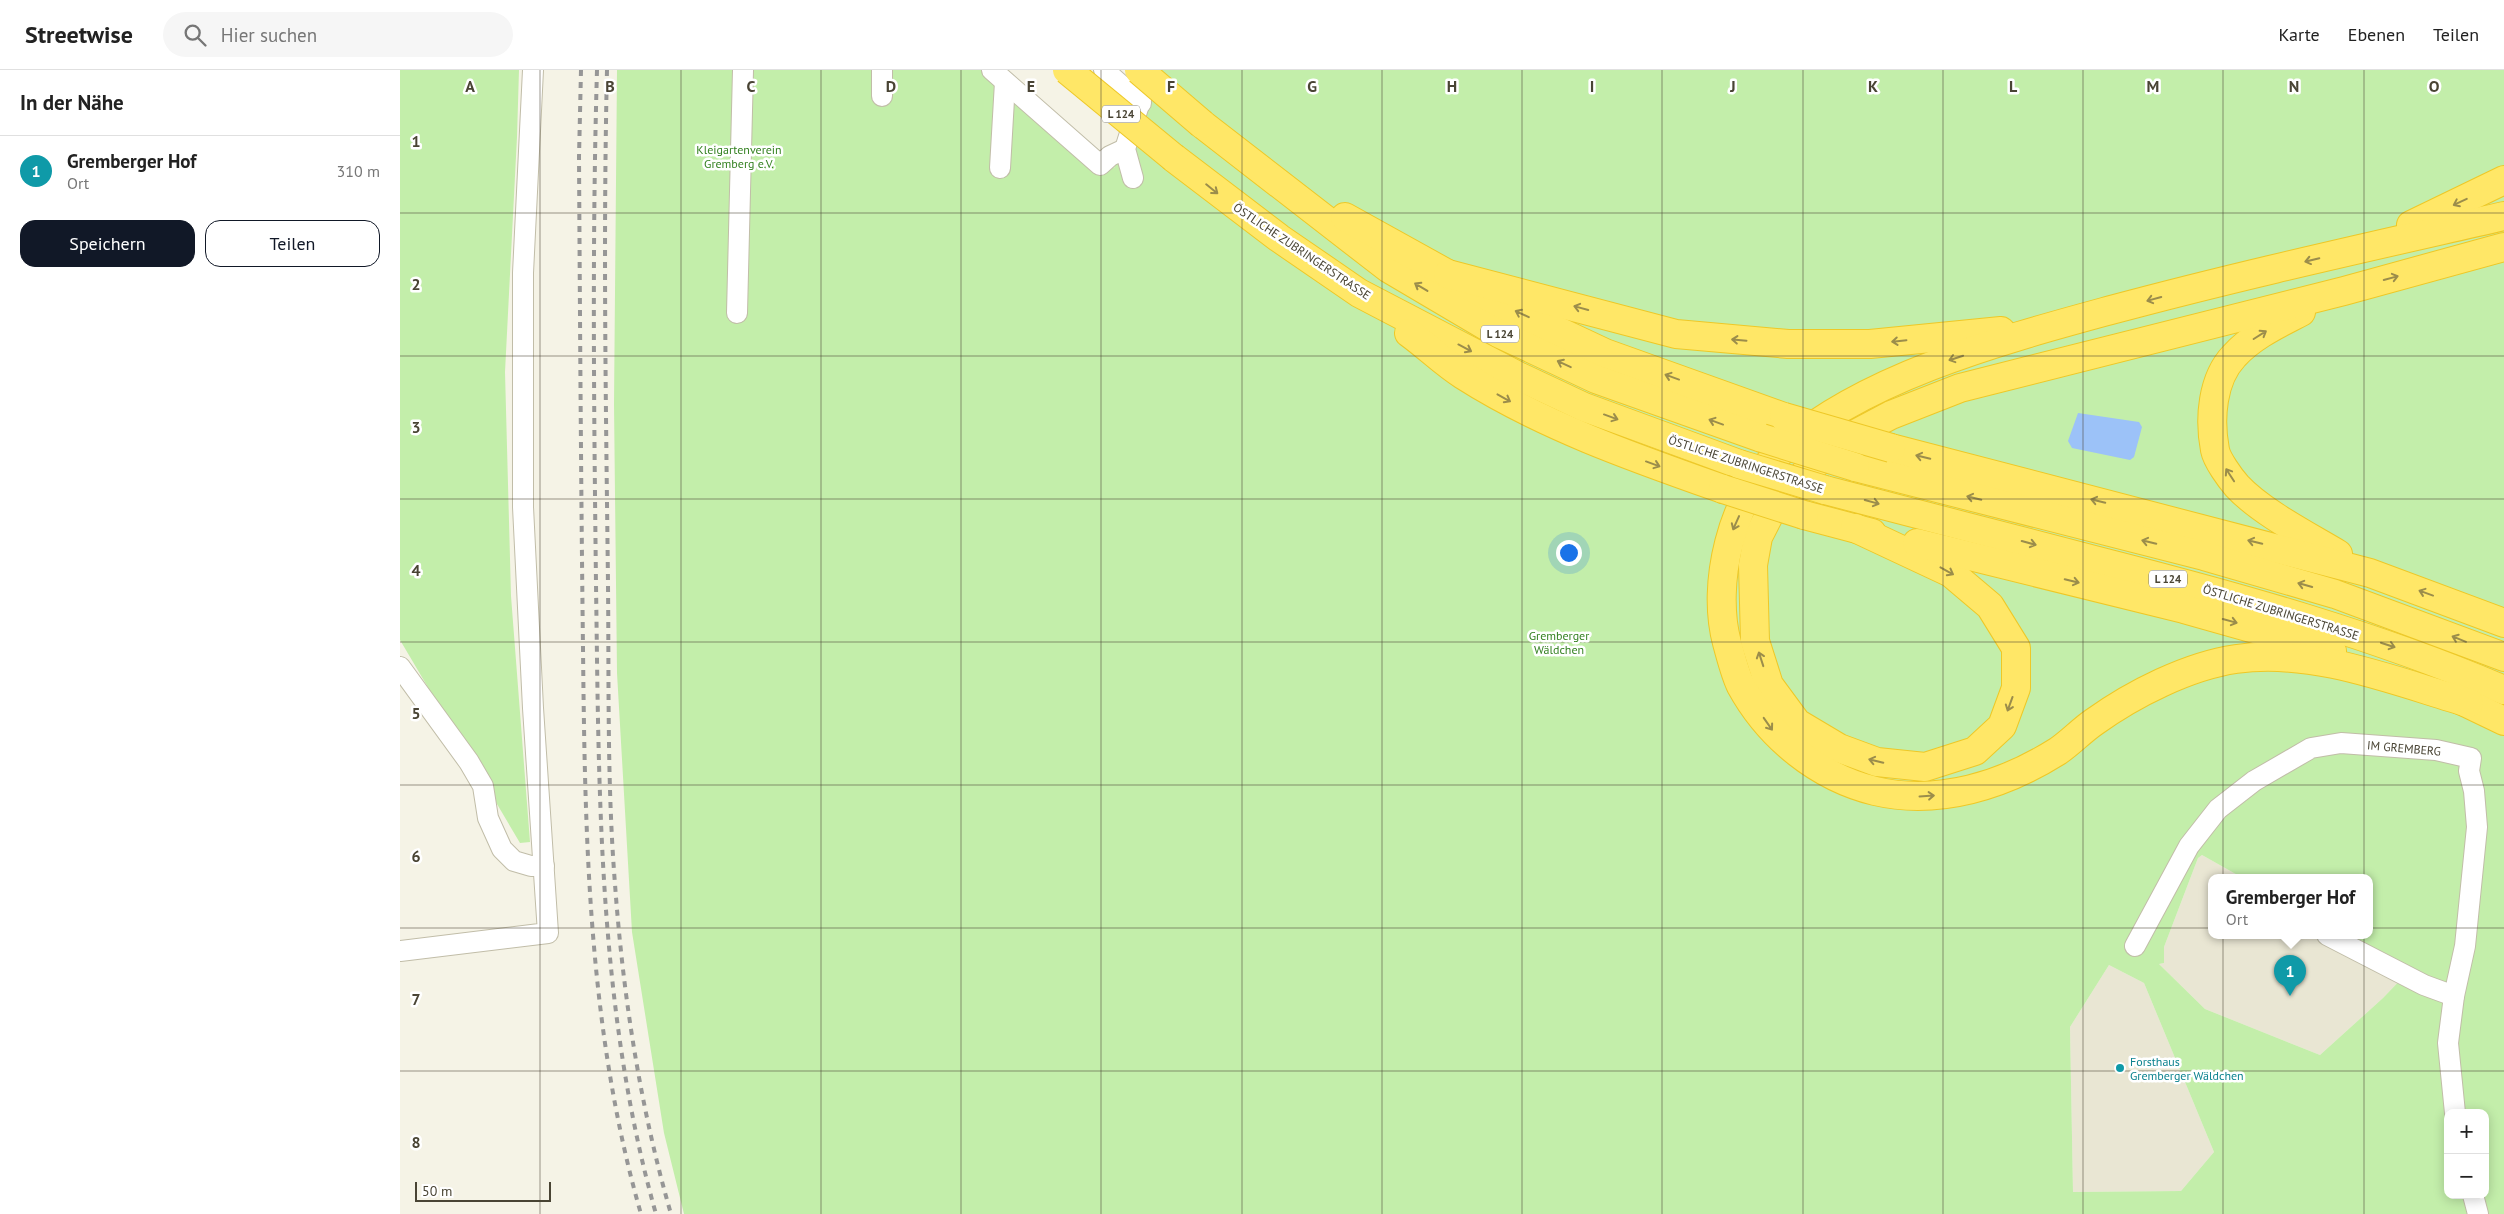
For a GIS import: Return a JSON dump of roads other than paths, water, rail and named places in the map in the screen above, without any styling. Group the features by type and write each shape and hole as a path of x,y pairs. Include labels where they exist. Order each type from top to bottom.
{"highway":[{"name":"ÖSTLICHE ZUBRINGERSTRASSE","path":"1067,70 1174,158 1272,233 1360,293 1518,376 1584,407 1739,464 1825,490 2294,614 2436,661 2504,690"},
{"name":"L 124","path":"1139,70 1202,124 1388,268 1498,333 1596,379 1762,438 1855,467 2204,556 2335,594 2504,657"},
{"path":"1269,175 1509,308 1605,353 1784,417 1890,448 2370,573 2504,624"},
{"path":"2360,249 2504,180"},
{"path":"2469,703 2326,662 2280,658 2236,659 2194,671 2149,688 2095,722 2060,749 2018,773 1958,794 1915,796 1874,790 1825,772 1777,736 1740,684 1725,636 1722,591 1723,563 1730,537 1752,487 1774,458 1800,436 1859,399 1925,367 2052,326 2166,296 2504,216"},
{"path":"1855,528 1951,573 1990,606 2016,648 2016,688 2002,726 1975,751 1925,768 1877,762 1839,748 1797,723 1770,685 1755,641 1753,565 1758,537 1778,498 1822,458 1859,432 1891,415 1960,388 2344,291 2501,249"},
{"path":"1448,274 1676,334 1794,344 1870,344 2052,326"},
{"path":"2344,291 2268,330 2233,356 2218,382 2212,412 2215,452 2237,486 2272,513 2370,573"},
{"path":"1360,293 1462,374 1512,403 1635,458 1804,515 2184,609 2282,636 2361,661 2469,703 2504,721"}],"lane":[{"path":"400,951 548,933 523,507 523,273 533,70"},
{"path":"737,314 743,70"},
{"path":"882,70 882,96"},
{"path":"1104,70 1141,102"},
{"path":"1134,178 1125,148 1150,70"},
{"path":"999,76 1100,165 1110,156 1125,148"},
{"path":"999,76 1000,168"},
{"path":"400,667 474,770 483,786 488,818 502,849 514,861 531,866 544,866"},
{"name":"IM GREMBERG","path":"2135,946 2189,846 2218,809 2254,780 2311,748 2342,743 2436,750 2471,758 2468,771 2474,791 2477,827 2465,946 2454,996 2448,1043 2455,1109"},
{"path":"2335,939 2424,985 2454,996"},
{"path":"2474,1199 2478,1214"}],"water":[{"path":"2078,413 2139,422 2142,427 2134,457 2130,460 2072,448 2068,441"}],"railway":[{"path":"581,70 579,157 582,525 585,791 588,862 600,1004 610,1075 623,1145 641,1214"},
{"path":"597,70 594,198 594,391 598,742 605,901 612,980 623,1059 637,1137 656,1214"},
{"path":"607,70 605,327 612,847 618,926 634,1050 650,1133 671,1214"}],"place":[{"name":"Gremberger Hof","path":"2290,996"},
{"name":"Forsthaus Gremberger Wäldchen","path":"2120,1068"}],"park label":[{"name":"Kleigartenverein Gremberg e.V.","path":"739,156"},
{"name":"Gremberger Wäldchen","path":"1559,642"}]}
